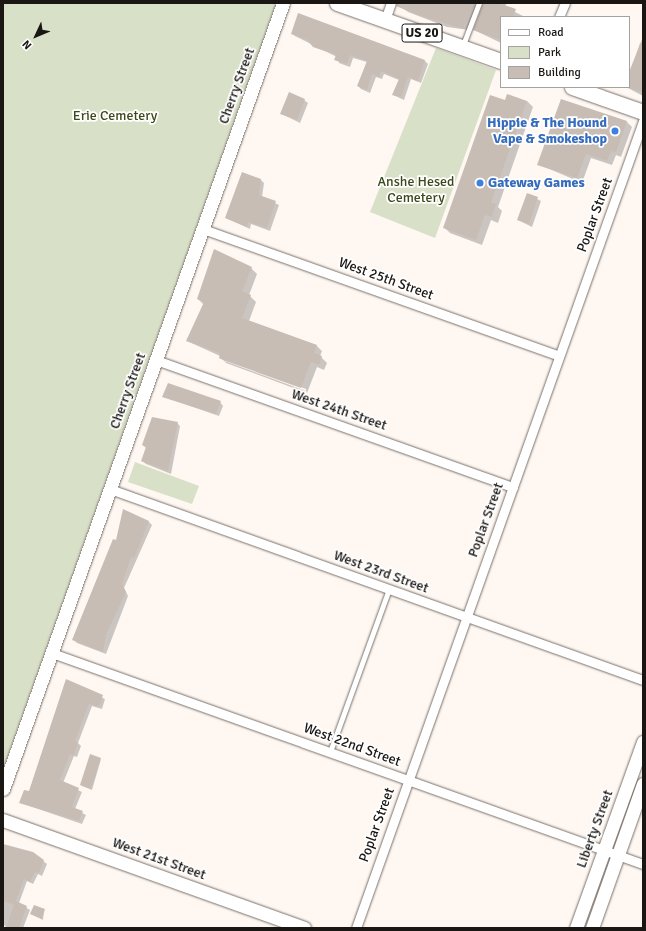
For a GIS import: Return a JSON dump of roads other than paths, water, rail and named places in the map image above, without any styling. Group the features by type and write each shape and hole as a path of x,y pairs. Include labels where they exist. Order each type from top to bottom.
{"main road":[{"name":"US 20","path":"337,3 500,62"},
{"path":"575,88 643,112"}],"street":[{"name":"Cherry Street","path":"3,790 283,3"},
{"path":"385,20 391,3"},
{"path":"560,16 565,3"},
{"name":"Poplar Street","path":"356,928 643,121"},
{"name":"West 25th Street","path":"203,229 559,356"},
{"name":"West 24th Street","path":"156,360 513,486"},
{"name":"West 23rd Street","path":"110,489 643,680"},
{"name":"West 22nd Street","path":"52,653 643,864"},
{"name":"Liberty Street","path":"576,928 643,742"},
{"path":"592,928 643,784"},
{"name":"West 21st Street","path":"3,820 304,928"}],"lane":[{"path":"462,48 479,3"},
{"path":"330,752 389,589"}],"place":[{"name":"Hippie & The Hound Vape & Smokeshop","path":"615,131"},
{"name":"Gateway Games","path":"480,183"}],"park label":[{"name":"Erie Cemetery","path":"115,116"},
{"name":"Anshe Hesed Cemetery","path":"416,190"}]}
